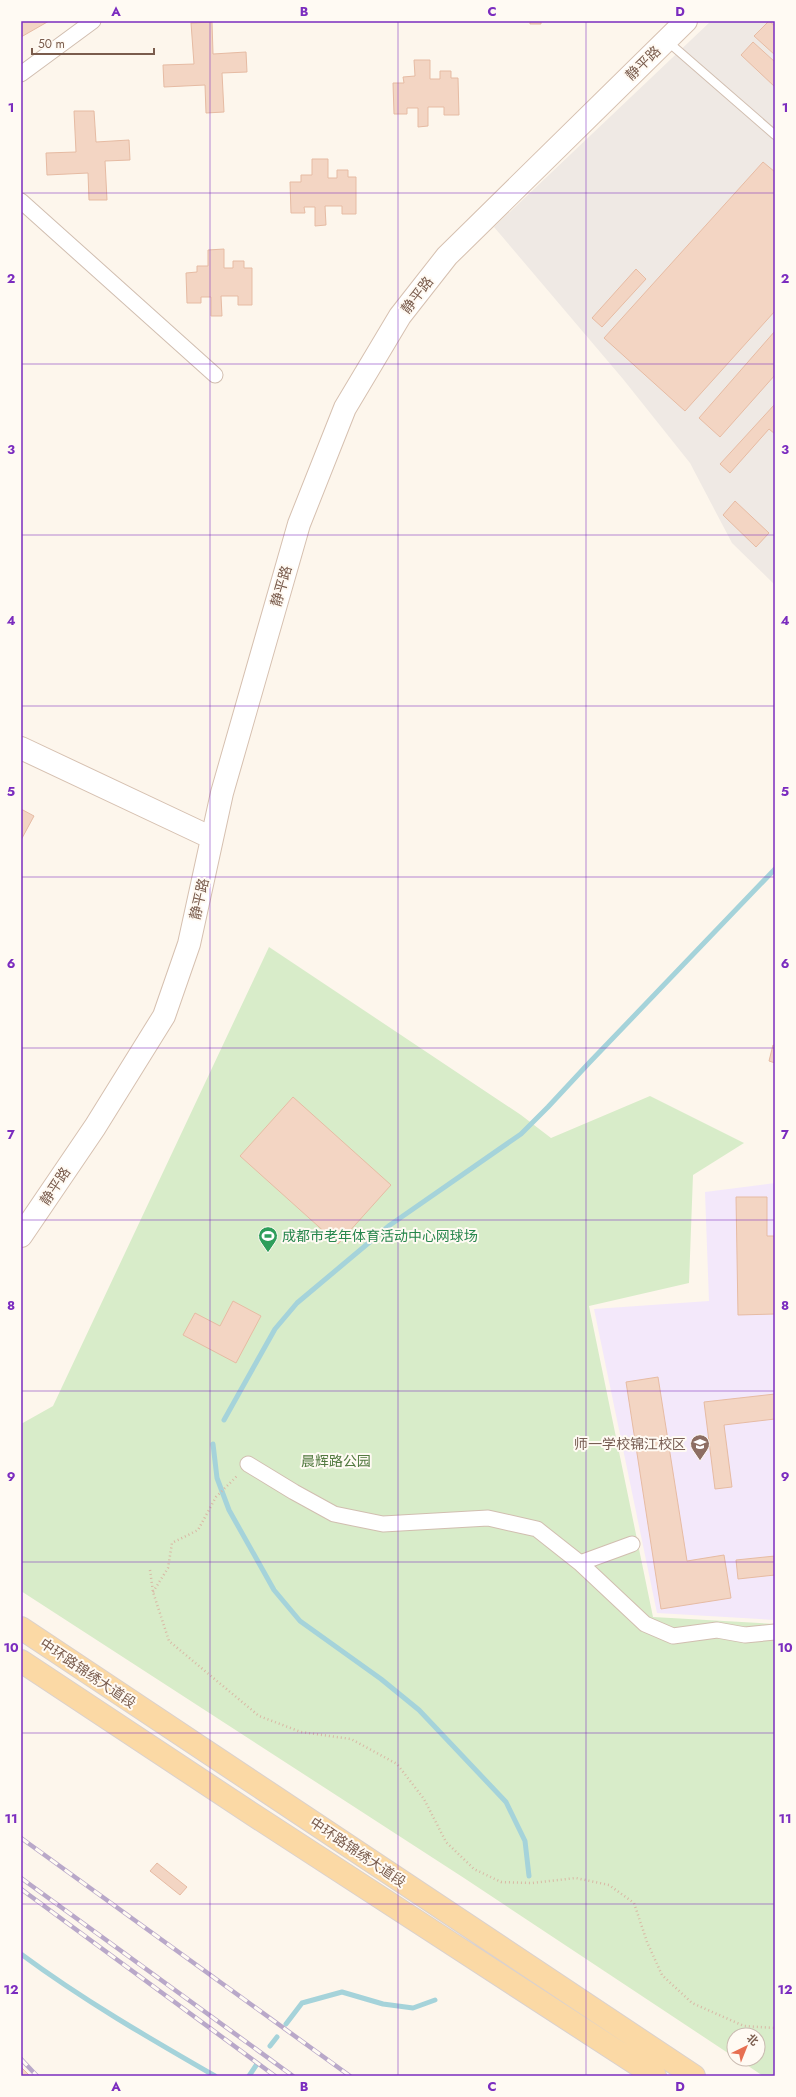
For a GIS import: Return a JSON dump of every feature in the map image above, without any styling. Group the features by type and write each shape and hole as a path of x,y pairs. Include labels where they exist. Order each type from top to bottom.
{"main road":[{"name":"中环路锦绣大道段","path":"21,1628 694,2076"},
{"name":"中环路锦绣大道段","path":"21,1661 252,1814 655,2076"}],"street":[{"path":"21,74 93,21"},
{"name":"静平路","path":"21,1236 95,1128 164,1016 189,944 222,794 299,524 345,408 400,316 447,256 686,21"},
{"path":"21,201 215,375"},
{"path":"21,748 212,838"},
{"path":"248,1464 334,1514 384,1524 488,1518 537,1529 580,1563 645,1624 673,1636 717,1630 745,1635 775,1632"},
{"path":"580,1563 632,1544"}],"lane":[{"path":"667,41 775,135"}],"path":[{"path":"153,1592 168,1568 172,1543 198,1530 216,1497 230,1483"},
{"path":"150,1570 153,1592 169,1641 259,1716 300,1732 351,1739 398,1764 424,1799 446,1842 474,1869 501,1882 532,1883 576,1878 609,1885 634,1903 647,1942 662,1975 692,2003 744,2026 775,2028"}],"shaded area":[{"path":"711,21 775,21 775,585 732,543 690,463 623,379 494,227"},
{"name":"师一学校锦江校区","path":"775,1183 775,1620 657,1613 594,1309 709,1301 705,1192"}],"green space":[{"name":"晨辉路公园","path":"269,947 521,1115 551,1138 650,1096 744,1143 693,1175 689,1283 589,1306 653,1617 775,1624 775,2076 763,2076 750,2067 766,2067 766,2027 726,2027 726,2052 464,1878 21,1591 21,1424 53,1406"}],"building":[{"path":"21,21 49,21 21,37"},
{"path":"530,21 541,21 541,24 530,24"},
{"path":"769,21 775,26 775,55 754,36"},
{"path":"212,22 213,54 246,52 247,72 222,73 224,112 206,113 205,85 164,87 163,65 194,64 191,23"},
{"path":"753,42 775,62 775,87 741,55"},
{"path":"414,60 430,60 430,79 440,79 440,71 451,71 451,78 458,78 459,115 444,115 444,107 428,107 428,126 418,127 418,108 407,108 407,114 394,114 393,83 404,83 403,77 415,76"},
{"path":"74,111 94,111 96,142 129,140 130,160 105,161 107,200 89,200 88,173 47,175 46,153 76,152"},
{"path":"312,159 328,159 328,178 337,178 337,170 348,170 348,177 356,177 356,214 342,214 342,206 325,206 326,225 315,226 315,207 304,207 305,213 291,213 290,182 301,182 301,175 312,175"},
{"path":"763,162 775,172 775,311 685,411 604,338"},
{"path":"224,249 224,268 233,268 233,261 244,261 244,268 252,268 252,305 238,305 238,296 221,296 222,316 211,316 211,297 201,297 201,303 187,303 186,273 197,272 197,266 208,266 208,250"},
{"path":"636,269 646,279 602,327 592,318"},
{"path":"775,331 775,375 720,437 699,418"},
{"path":"775,404 775,434 769,429 730,473 720,464"},
{"path":"735,501 769,533 756,547 723,515"},
{"path":"21,809 34,816 21,840"},
{"path":"773,1045 775,1046 775,1063 769,1061"},
{"path":"293,1097 391,1185 338,1244 240,1156"},
{"path":"736,1197 767,1197 767,1236 775,1236 775,1314 738,1315"},
{"path":"233,1301 261,1316 236,1363 183,1335 195,1313 220,1326"},
{"path":"658,1377 687,1561 724,1555 731,1598 661,1609 626,1382"},
{"path":"775,1394 775,1419 724,1425 732,1487 715,1489 704,1402"},
{"path":"775,1556 775,1575 738,1579 736,1560"},
{"path":"157,1863 187,1887 180,1895 150,1871"},
{"path":"21,2067 30,2076 21,2076"}],"waterway":[{"path":"224,1420 275,1329 297,1303 390,1225 521,1134 775,869"},
{"path":"213,1444 217,1478 229,1510 274,1590 300,1621 381,1679 419,1710 506,1802 525,1841 529,1876"},
{"path":"21,1954 92,2003 215,2076"},
{"path":"286,2024 302,2003 342,1992 383,2004 413,2008 435,2000"},
{"path":"270,2046 277,2037"},
{"path":"249,2076 257,2064"}],"railway":[{"path":"21,1838 350,2076"},
{"path":"21,1878 293,2076"},
{"path":"21,1889 275,2076"},
{"path":"21,2059 37,2076"}],"place":[{"name":"成都市老年体育活动中心网球场","path":"268,1253"},
{"name":"师一学校锦江校区","path":"700,1461"}]}
